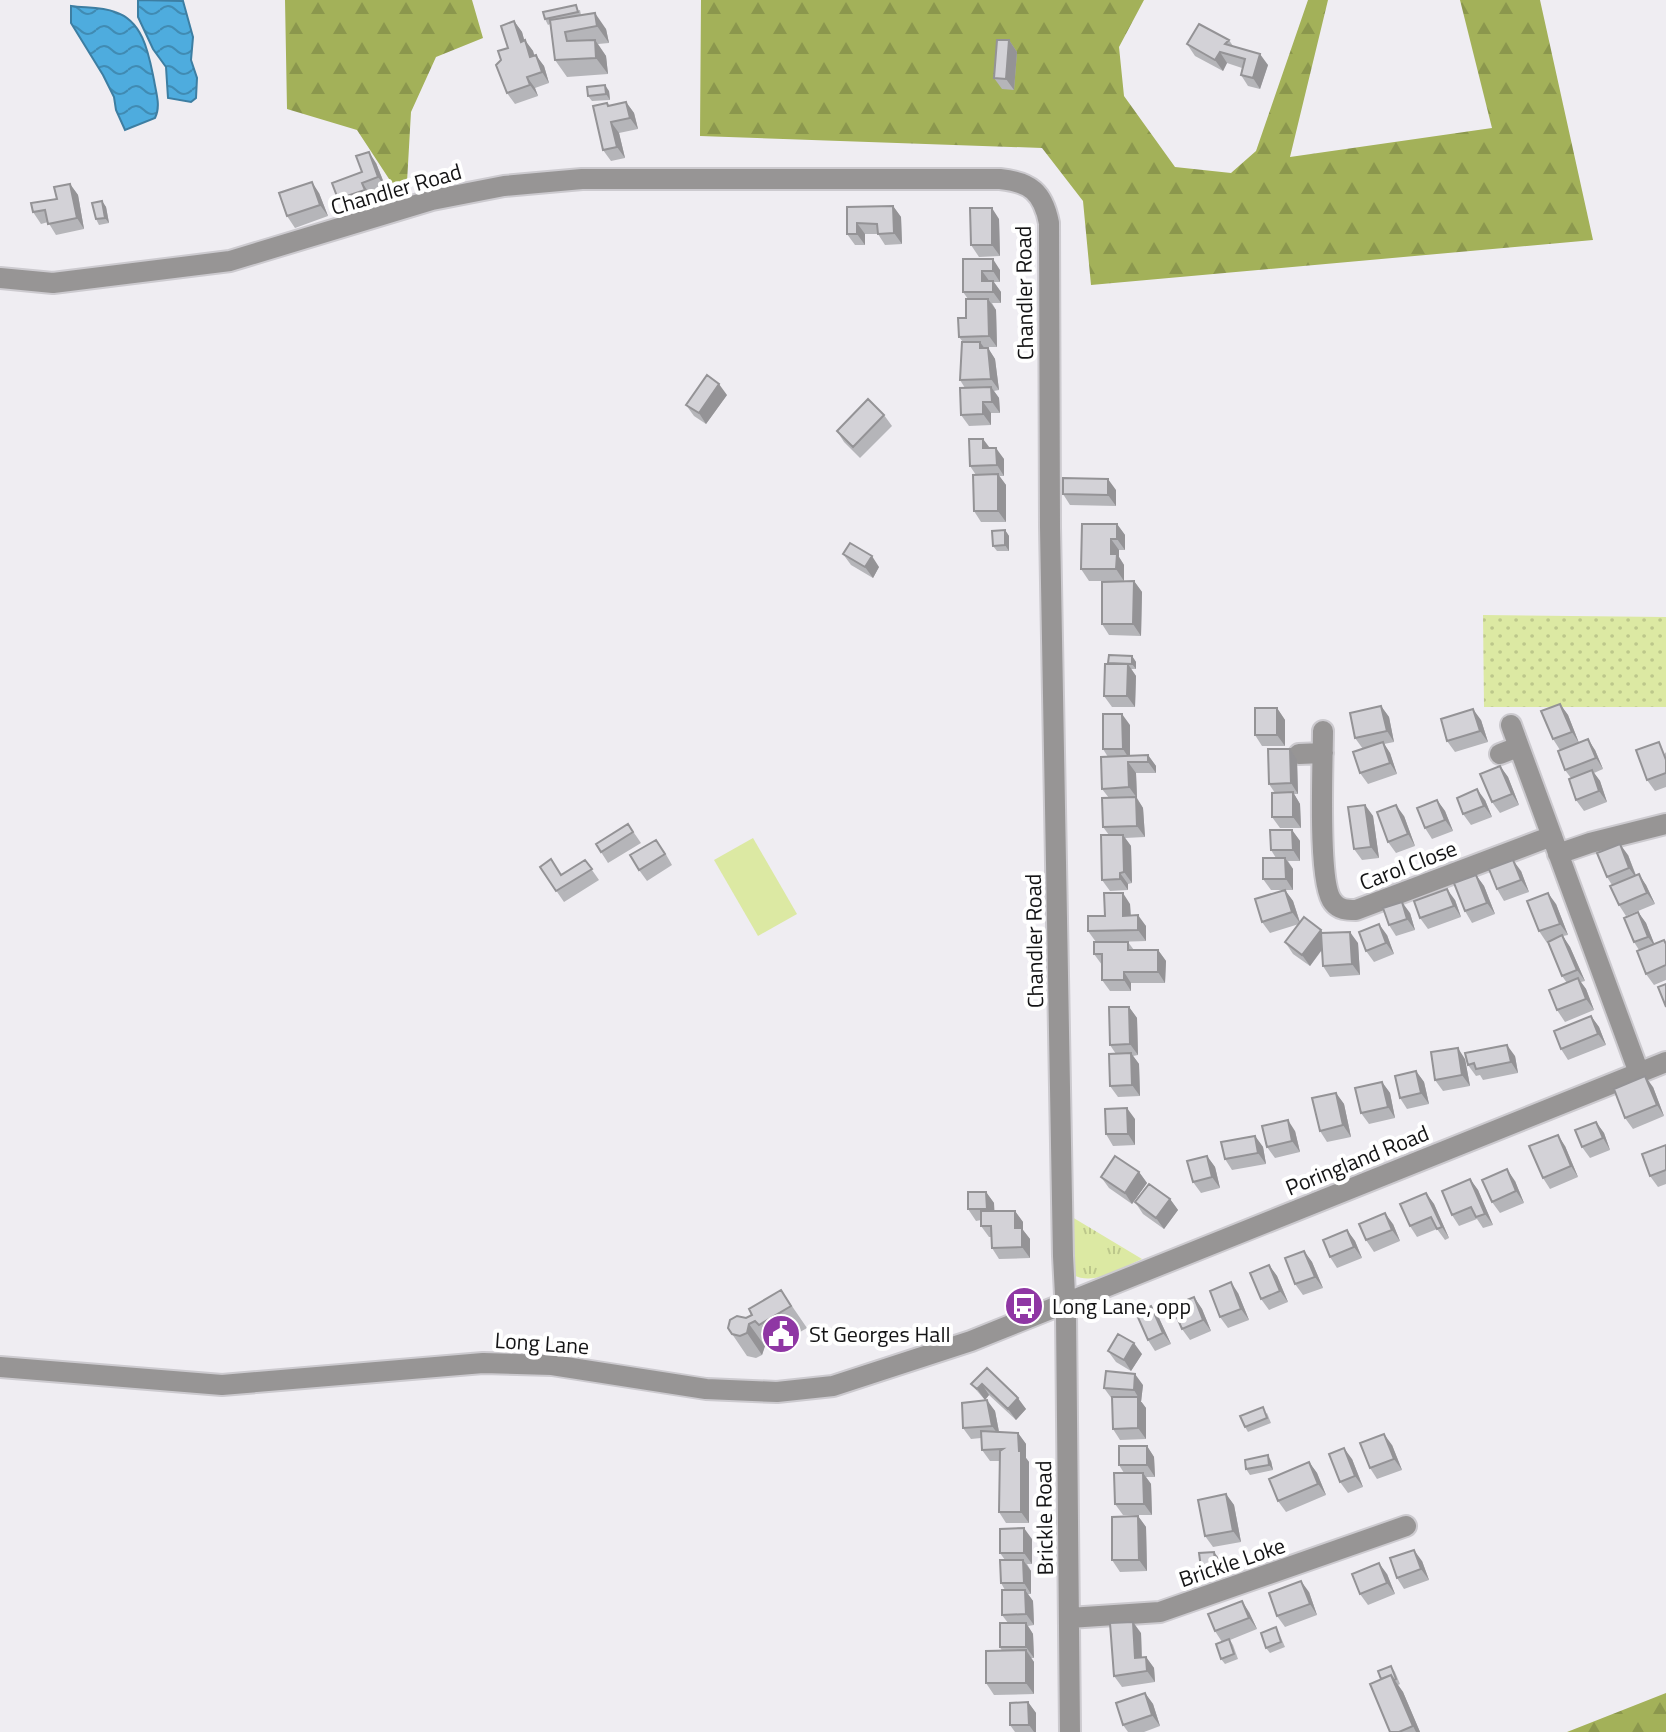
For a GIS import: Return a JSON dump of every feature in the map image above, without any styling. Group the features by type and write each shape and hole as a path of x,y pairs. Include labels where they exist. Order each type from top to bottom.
{"street":[{"name":"Chandler Road","path":"0,278 53,283 230,261 432,200 504,186 582,179 1000,179 1018,181 1030,187 1046,209 1049,223 1050,527 1066,1303"},
{"path":"1511,725 1509,751 1555,845 1639,1073"},
{"name":"Carol Close","path":"1323,731 1324,879 1333,902 1344,910 1356,910 1555,845 1590,843 1666,824"},
{"path":"1299,754 1323,753"},
{"name":"Poringland Road","path":"1066,1303 1666,1062"},
{"name":"Long Lane","path":"0,1367 222,1385 483,1363 552,1365 706,1389 777,1392 833,1386 873,1375 1066,1303"},
{"name":"Brickle Road","path":"1066,1303 1070,1732"},
{"name":"Brickle Loke","path":"1069,1618 1160,1612 1406,1526"}],"green space":[{"path":"285,0 472,0 483,38 436,57 411,112 407,182 393,185 357,130 287,109"},
{"path":"701,0 1144,0 1119,47 1124,96 1175,167 1231,173 1256,151 1308,0 1328,0 1290,157 1492,128 1460,0 1540,0 1593,240 1091,285 1083,201 1042,148 700,136"},
{"path":"1483,615 1666,617 1666,707 1484,707"},
{"path":"753,838 797,914 758,936 714,860"},
{"path":"1067,1214 1142,1259 1099,1277 1073,1275"},
{"path":"1666,1693 1666,1732 1567,1732"}],"water":[{"path":"138,0 183,1 193,37 191,60 197,78 196,98 191,102 168,98 166,67 153,49 138,17"},
{"path":"71,6 115,12 133,23 139,31 147,50 157,95 155,118 125,130 103,75 71,23"}],"building":[{"path":"576,5 578,12 545,19 543,12"},
{"path":"595,13 597,26 565,32 567,41 595,40 596,58 555,60 550,20"},
{"path":"514,21 521,42 525,40 530,57 536,55 542,72 527,77 530,85 507,93 496,65 501,60 498,51 508,48 501,26"},
{"path":"1199,24 1229,40 1225,44 1260,54 1253,78 1241,75 1245,59 1220,52 1215,60 1187,44"},
{"path":"997,40 1009,40 1006,79 994,78"},
{"path":"605,85 606,94 588,96 587,87"},
{"path":"626,102 630,118 611,122 617,147 603,150 593,106"},
{"path":"369,152 378,177 362,183 365,190 338,199 332,183 362,172 356,156"},
{"path":"312,182 320,205 287,216 279,193"},
{"path":"70,184 77,218 48,224 45,210 33,212 31,203 57,199 54,187"},
{"path":"102,201 105,218 96,219 92,203"},
{"path":"893,206 894,233 878,234 877,224 857,223 857,234 847,234 847,207"},
{"path":"970,208 992,208 992,245 971,245"},
{"path":"963,259 993,259 993,271 982,271 982,281 993,281 993,292 963,292"},
{"path":"966,299 988,299 989,336 959,337 958,318 966,318"},
{"path":"962,342 980,342 980,348 988,348 991,379 960,380"},
{"path":"707,375 719,384 699,413 686,405"},
{"path":"991,387 992,402 983,402 983,414 961,415 960,388"},
{"path":"868,399 884,415 853,447 837,431"},
{"path":"969,439 983,439 983,448 996,448 997,465 970,466"},
{"path":"998,474 998,511 974,511 973,475"},
{"path":"1063,478 1108,479 1108,495 1063,494"},
{"path":"1082,524 1117,524 1117,539 1111,539 1111,554 1117,554 1116,569 1081,569"},
{"path":"1005,530 1005,545 993,546 992,531"},
{"path":"850,543 872,556 865,567 843,554"},
{"path":"1134,581 1133,624 1102,624 1102,582"},
{"path":"1109,655 1132,656 1132,664 1108,663"},
{"path":"1105,664 1128,664 1127,696 1104,696"},
{"path":"1560,704 1572,732 1553,739 1541,711"},
{"path":"1381,706 1387,731 1355,738 1350,713"},
{"path":"1255,708 1277,708 1277,735 1255,735"},
{"path":"1473,709 1480,731 1447,741 1441,719"},
{"path":"1103,714 1122,714 1123,749 1103,749"},
{"path":"1588,739 1596,758 1565,770 1558,751"},
{"path":"1383,742 1390,763 1360,773 1353,752"},
{"path":"1659,742 1666,760 1666,773 1647,780 1636,750"},
{"path":"1268,749 1290,749 1291,783 1269,784"},
{"path":"1148,755 1148,762 1128,762 1129,787 1102,789 1101,757"},
{"path":"1500,766 1512,794 1492,802 1480,774"},
{"path":"1592,770 1599,791 1576,800 1569,779"},
{"path":"1477,789 1484,806 1463,814 1457,798"},
{"path":"1293,792 1293,817 1272,817 1272,793"},
{"path":"1136,797 1137,826 1103,827 1102,798"},
{"path":"1437,800 1445,820 1425,828 1417,808"},
{"path":"1365,805 1371,847 1354,849 1348,807"},
{"path":"1396,805 1408,834 1388,842 1377,812"},
{"path":"628,824 633,832 601,852 596,844"},
{"path":"1270,830 1292,830 1293,850 1271,850"},
{"path":"1101,835 1123,835 1124,872 1120,873 1120,879 1102,880"},
{"path":"656,840 665,854 639,870 630,855"},
{"path":"1620,844 1629,868 1607,877 1597,853"},
{"path":"1263,858 1285,858 1286,879 1263,879"},
{"path":"551,859 561,875 585,860 592,869 556,891 540,867"},
{"path":"1513,860 1521,880 1497,889 1489,869"},
{"path":"1639,874 1647,893 1619,905 1610,886"},
{"path":"1476,875 1487,903 1465,911 1454,883"},
{"path":"1447,889 1454,906 1420,918 1414,901"},
{"path":"1285,890 1292,912 1262,922 1255,899"},
{"path":"1104,893 1123,893 1123,916 1138,915 1138,930 1088,931 1088,916 1105,916"},
{"path":"1548,893 1560,924 1539,931 1527,901"},
{"path":"1402,902 1407,919 1389,925 1383,908"},
{"path":"1638,912 1648,937 1634,942 1624,918"},
{"path":"1304,917 1321,930 1302,955 1285,942"},
{"path":"1379,924 1386,943 1366,951 1359,932"},
{"path":"1350,932 1352,964 1323,966 1321,933"},
{"path":"1562,935 1577,970 1562,976 1548,942"},
{"path":"1664,940 1666,965 1646,974 1637,951"},
{"path":"1094,942 1128,942 1128,950 1158,950 1158,972 1124,972 1124,980 1102,980 1102,954 1094,954"},
{"path":"1578,978 1586,999 1557,1010 1549,990"},
{"path":"1666,984 1666,1007 1658,987"},
{"path":"1109,1007 1129,1007 1130,1044 1110,1045"},
{"path":"1591,1016 1598,1034 1561,1049 1554,1031"},
{"path":"1507,1045 1511,1062 1476,1069 1474,1063 1468,1065 1465,1053"},
{"path":"1458,1048 1462,1075 1435,1080 1431,1052"},
{"path":"1131,1053 1132,1085 1110,1086 1109,1054"},
{"path":"1416,1071 1421,1093 1400,1098 1395,1076"},
{"path":"1645,1076 1657,1105 1625,1118 1614,1089"},
{"path":"1382,1082 1388,1107 1361,1113 1355,1088"},
{"path":"1336,1093 1343,1125 1320,1131 1312,1098"},
{"path":"1127,1108 1128,1134 1106,1134 1105,1109"},
{"path":"1288,1120 1292,1141 1267,1147 1262,1126"},
{"path":"1596,1122 1603,1138 1582,1147 1575,1130"},
{"path":"1558,1135 1571,1166 1543,1178 1529,1146"},
{"path":"1255,1136 1258,1153 1225,1159 1221,1142"},
{"path":"1666,1145 1666,1170 1650,1176 1642,1154"},
{"path":"1115,1156 1139,1172 1125,1193 1101,1177"},
{"path":"1207,1156 1212,1177 1193,1182 1187,1161"},
{"path":"1507,1169 1516,1191 1492,1202 1482,1180"},
{"path":"1470,1179 1485,1214 1476,1217 1471,1207 1452,1215 1442,1191"},
{"path":"1149,1184 1170,1199 1156,1218 1135,1202"},
{"path":"968,1192 986,1192 987,1209 968,1209"},
{"path":"1426,1193 1442,1227 1437,1229 1431,1217 1410,1226 1400,1204"},
{"path":"981,1211 1015,1211 1015,1228 1022,1228 1022,1247 992,1248 991,1226 981,1226"},
{"path":"1385,1213 1392,1230 1366,1240 1359,1224"},
{"path":"1347,1230 1354,1247 1330,1257 1323,1240"},
{"path":"1304,1251 1315,1277 1295,1284 1285,1258"},
{"path":"1269,1265 1280,1291 1261,1299 1250,1273"},
{"path":"1231,1282 1241,1309 1220,1317 1210,1291"},
{"path":"781,1290 791,1306 759,1325 755,1321 749,1324 747,1333 740,1336 732,1334 728,1328 730,1320 752,1315 749,1309"},
{"path":"1194,1297 1203,1320 1182,1329 1172,1306"},
{"path":"1151,1306 1163,1333 1148,1340 1136,1313"},
{"path":"1118,1334 1134,1343 1124,1360 1108,1351"},
{"path":"987,1368 1018,1398 1008,1409 982,1384 977,1389 971,1384"},
{"path":"1106,1371 1135,1374 1134,1390 1104,1388"},
{"path":"1112,1397 1138,1397 1138,1428 1113,1429"},
{"path":"987,1400 992,1426 963,1428 962,1403"},
{"path":"1263,1407 1267,1418 1245,1427 1240,1416"},
{"path":"981,1431 1018,1433 1021,1512 999,1512 1000,1451 1003,1449 982,1450"},
{"path":"1384,1434 1394,1459 1370,1468 1360,1443"},
{"path":"1119,1446 1147,1446 1147,1465 1119,1465"},
{"path":"1344,1448 1355,1476 1340,1482 1329,1454"},
{"path":"1268,1455 1269,1465 1246,1469 1245,1460"},
{"path":"1309,1462 1318,1484 1278,1501 1269,1479"},
{"path":"1114,1473 1143,1473 1144,1504 1115,1504"},
{"path":"1226,1494 1233,1531 1205,1536 1198,1500"},
{"path":"1138,1516 1139,1560 1112,1560 1112,1517"},
{"path":"1024,1528 1024,1553 1000,1553 1000,1529"},
{"path":"1414,1550 1421,1569 1397,1578 1390,1558"},
{"path":"1214,1552 1216,1567 1201,1568 1199,1553"},
{"path":"1000,1560 1023,1560 1024,1583 1001,1583"},
{"path":"1379,1563 1387,1583 1360,1594 1352,1574"},
{"path":"1301,1581 1310,1604 1277,1616 1269,1593"},
{"path":"1002,1590 1025,1590 1026,1614 1002,1615"},
{"path":"1242,1601 1249,1618 1215,1631 1208,1614"},
{"path":"1133,1622 1135,1658 1146,1657 1147,1671 1114,1676 1110,1623"},
{"path":"1000,1623 1026,1623 1026,1647 1000,1647"},
{"path":"1276,1627 1281,1642 1266,1648 1261,1633"},
{"path":"1229,1639 1234,1654 1221,1659 1216,1644"},
{"path":"1026,1650 1026,1683 986,1683 986,1651"},
{"path":"1391,1666 1396,1679 1391,1675 1381,1679 1378,1671"},
{"path":"1391,1675 1413,1726 1399,1732 1390,1732 1370,1684"},
{"path":"1145,1693 1152,1715 1123,1725 1116,1703"},
{"path":"1028,1702 1029,1725 1010,1725 1010,1703"}],"place":[{"name":"Long Lane, opp","path":"1024,1306"},
{"name":"St Georges Hall","path":"781,1334"}]}
